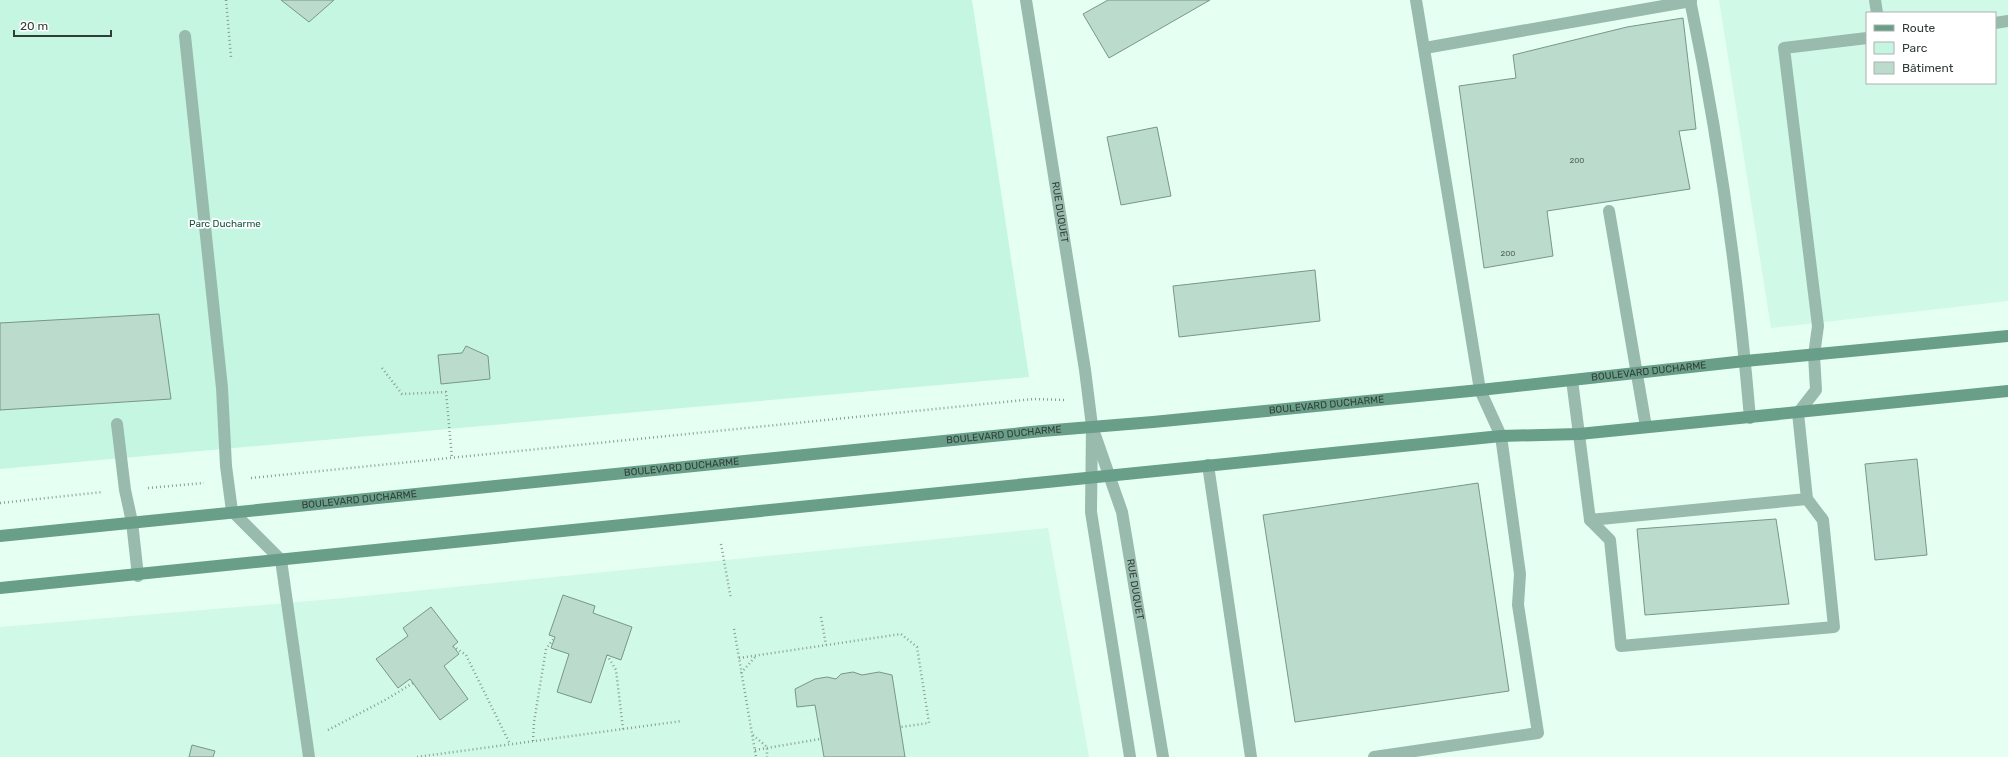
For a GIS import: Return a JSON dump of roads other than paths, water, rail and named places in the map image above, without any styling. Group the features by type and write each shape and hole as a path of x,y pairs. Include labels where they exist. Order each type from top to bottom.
{"street":[{"name":"RUE DUQUET","path":"1026,0 1092,426 1091,512 1130,757"},
{"path":"1374,757 1538,733 1518,605 1520,574 1501,436 1480,390 1416,0"},
{"path":"1425,48 1690,0 1726,200 1745,361 1750,418"},
{"path":"1875,0 1877,12"},
{"path":"1996,23 2008,21"},
{"path":"185,36 222,388 226,466 232,511 281,560 309,757"},
{"path":"1572,380 1590,520 1610,540 1621,646 1834,627 1823,520 1807,500 1798,413 1816,390 1814,355 1818,326 1784,48 1866,38"},
{"path":"1609,211 1638,373 1646,427"},
{"name":"BOULEVARD DUCHARME","path":"0,536 232,511 1092,426 1153,422 1480,390 1745,361 2008,336"},
{"path":"0,588 138,576 1109,474 1501,436 1579,434 2008,391"},
{"path":"117,424 125,490 132,522 138,576"},
{"name":"RUE DUQUET","path":"1092,426 1122,512 1163,757"},
{"path":"1208,465 1251,757"},
{"path":"1590,520 1807,500"}],"park label":[{"name":"Parc Ducharme","path":"225,224"}]}
